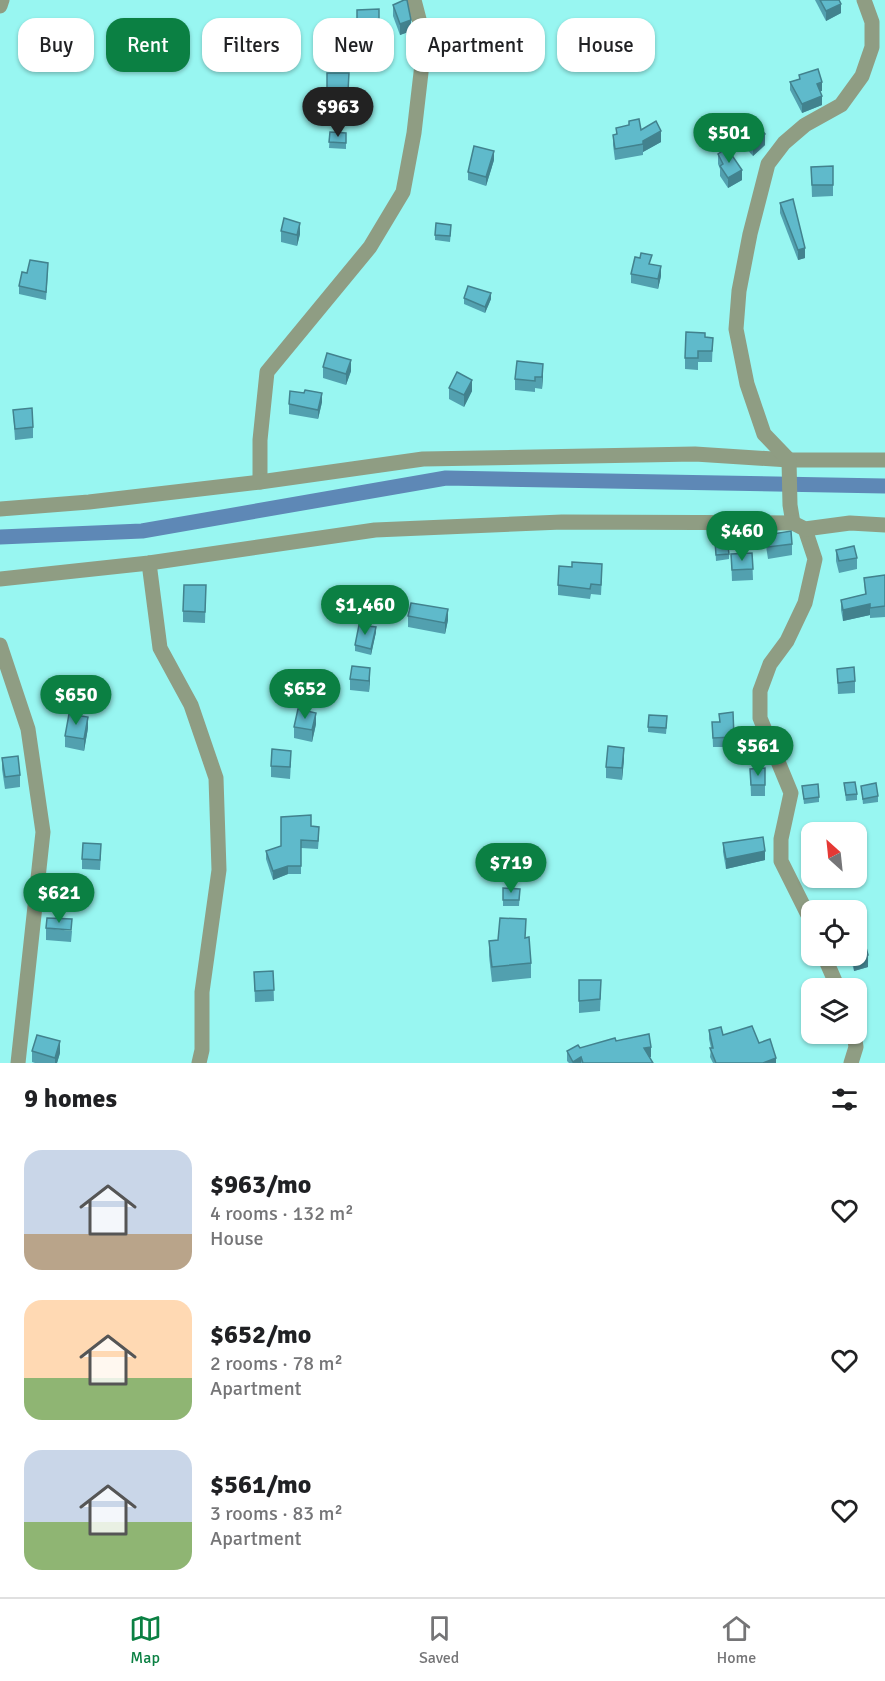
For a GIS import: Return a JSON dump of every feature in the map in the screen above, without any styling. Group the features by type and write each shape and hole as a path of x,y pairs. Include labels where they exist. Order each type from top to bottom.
{"street":[{"path":"0,6 2,0"},
{"path":"260,482 260,441 267,372 370,247 403,192 414,133 422,64 420,23 414,0"},
{"path":"801,901 781,861 781,839 791,793 760,718 760,691 770,664 787,641 805,603 815,559 790,505 789,460 764,434 747,384 736,329 739,291 750,234 768,164 784,142 805,126 841,105 862,76 872,47 872,22 864,0"},
{"path":"0,509 89,502 260,482 423,459 695,454 789,460 885,460"},
{"path":"0,579 149,563 375,530 562,522 885,525"},
{"path":"149,563 160,648 191,705 216,778 219,870 202,992 202,1050 199,1063"},
{"path":"0,645 28,729 42,832 18,1063"},
{"path":"851,1063 856,1044"}],"building":[{"path":"407,0 411,18 406,18 406,22 400,24 393,5"},
{"path":"820,0 839,0 841,4 826,11"},
{"path":"379,9 379,18 357,18 357,10"},
{"path":"818,69 822,82 817,84 822,96 802,104 790,82 800,79 799,75"},
{"path":"327,73 349,73 348,91 327,91"},
{"path":"639,119 641,130 656,121 661,131 643,141 643,144 615,149 613,135 617,134 616,128 629,125 629,121"},
{"path":"755,123 765,134 753,145 743,133"},
{"path":"330,132 346,133 346,143 329,142"},
{"path":"474,146 494,151 486,177 468,172"},
{"path":"727,148 742,170 728,178 720,166 723,164 718,154"},
{"path":"833,166 833,185 812,185 811,167"},
{"path":"793,199 805,248 798,250 780,203"},
{"path":"284,218 300,223 297,235 281,231"},
{"path":"436,223 451,225 450,236 435,235"},
{"path":"641,253 652,255 649,264 661,266 658,279 631,274 635,257 640,258"},
{"path":"30,260 48,263 46,292 19,286 22,272 27,273"},
{"path":"468,286 491,293 485,307 464,298"},
{"path":"686,332 705,333 705,337 713,338 712,351 698,351 698,358 685,358"},
{"path":"327,353 351,360 346,374 323,367"},
{"path":"517,361 543,364 542,377 535,377 535,381 515,379"},
{"path":"457,372 472,380 464,395 449,388"},
{"path":"305,390 322,393 318,410 289,404 290,391 304,393"},
{"path":"32,408 33,427 15,429 13,410"},
{"path":"791,531 792,544 768,547 766,535"},
{"path":"727,539 729,554 716,555 715,541"},
{"path":"854,546 857,558 839,561 836,550"},
{"path":"752,553 753,569 732,570 731,554"},
{"path":"572,562 602,564 601,585 591,584 590,589 558,585 559,566 572,567"},
{"path":"885,575 885,606 870,608 870,604 843,610 841,600 866,594 864,578"},
{"path":"184,585 206,585 205,612 183,611"},
{"path":"411,603 448,609 445,623 408,616"},
{"path":"359,625 376,627 371,649 355,645"},
{"path":"352,666 370,668 369,681 350,679"},
{"path":"854,667 855,681 838,683 837,669"},
{"path":"298,709 316,713 312,730 294,727"},
{"path":"733,712 734,737 713,738 712,722 720,722 719,714"},
{"path":"69,714 88,717 84,739 65,736"},
{"path":"649,715 667,716 666,728 648,727"},
{"path":"608,746 624,748 622,768 606,767"},
{"path":"272,749 291,751 290,767 271,766"},
{"path":"18,756 20,775 5,777 2,758"},
{"path":"765,768 765,785 751,785 750,769"},
{"path":"855,782 857,794 846,795 844,783"},
{"path":"876,783 878,796 863,799 861,786"},
{"path":"818,784 819,797 804,799 802,786"},
{"path":"311,815 311,826 319,827 318,841 301,840 301,866 288,866 273,871 266,851 281,846 281,817"},
{"path":"763,837 765,851 726,859 723,843"},
{"path":"83,843 101,844 100,860 82,859"},
{"path":"503,888 520,889 519,900 503,900"},
{"path":"47,918 72,919 71,930 46,928"},
{"path":"500,918 526,919 525,938 529,937 531,963 492,967 489,941 498,940"},
{"path":"273,971 274,990 255,991 254,972"},
{"path":"579,980 601,980 600,999 579,1001"},
{"path":"752,1026 759,1043 770,1039 776,1058 763,1063 716,1063 710,1048 713,1048 709,1030 721,1027 723,1035"},
{"path":"649,1034 651,1047 644,1048 653,1063 583,1063 581,1057 573,1062 567,1051 578,1045 580,1048 615,1038 616,1041"},
{"path":"37,1035 60,1041 55,1058 32,1051"}],"waterway":[{"path":"0,537 142,531 446,478 885,486"}]}
